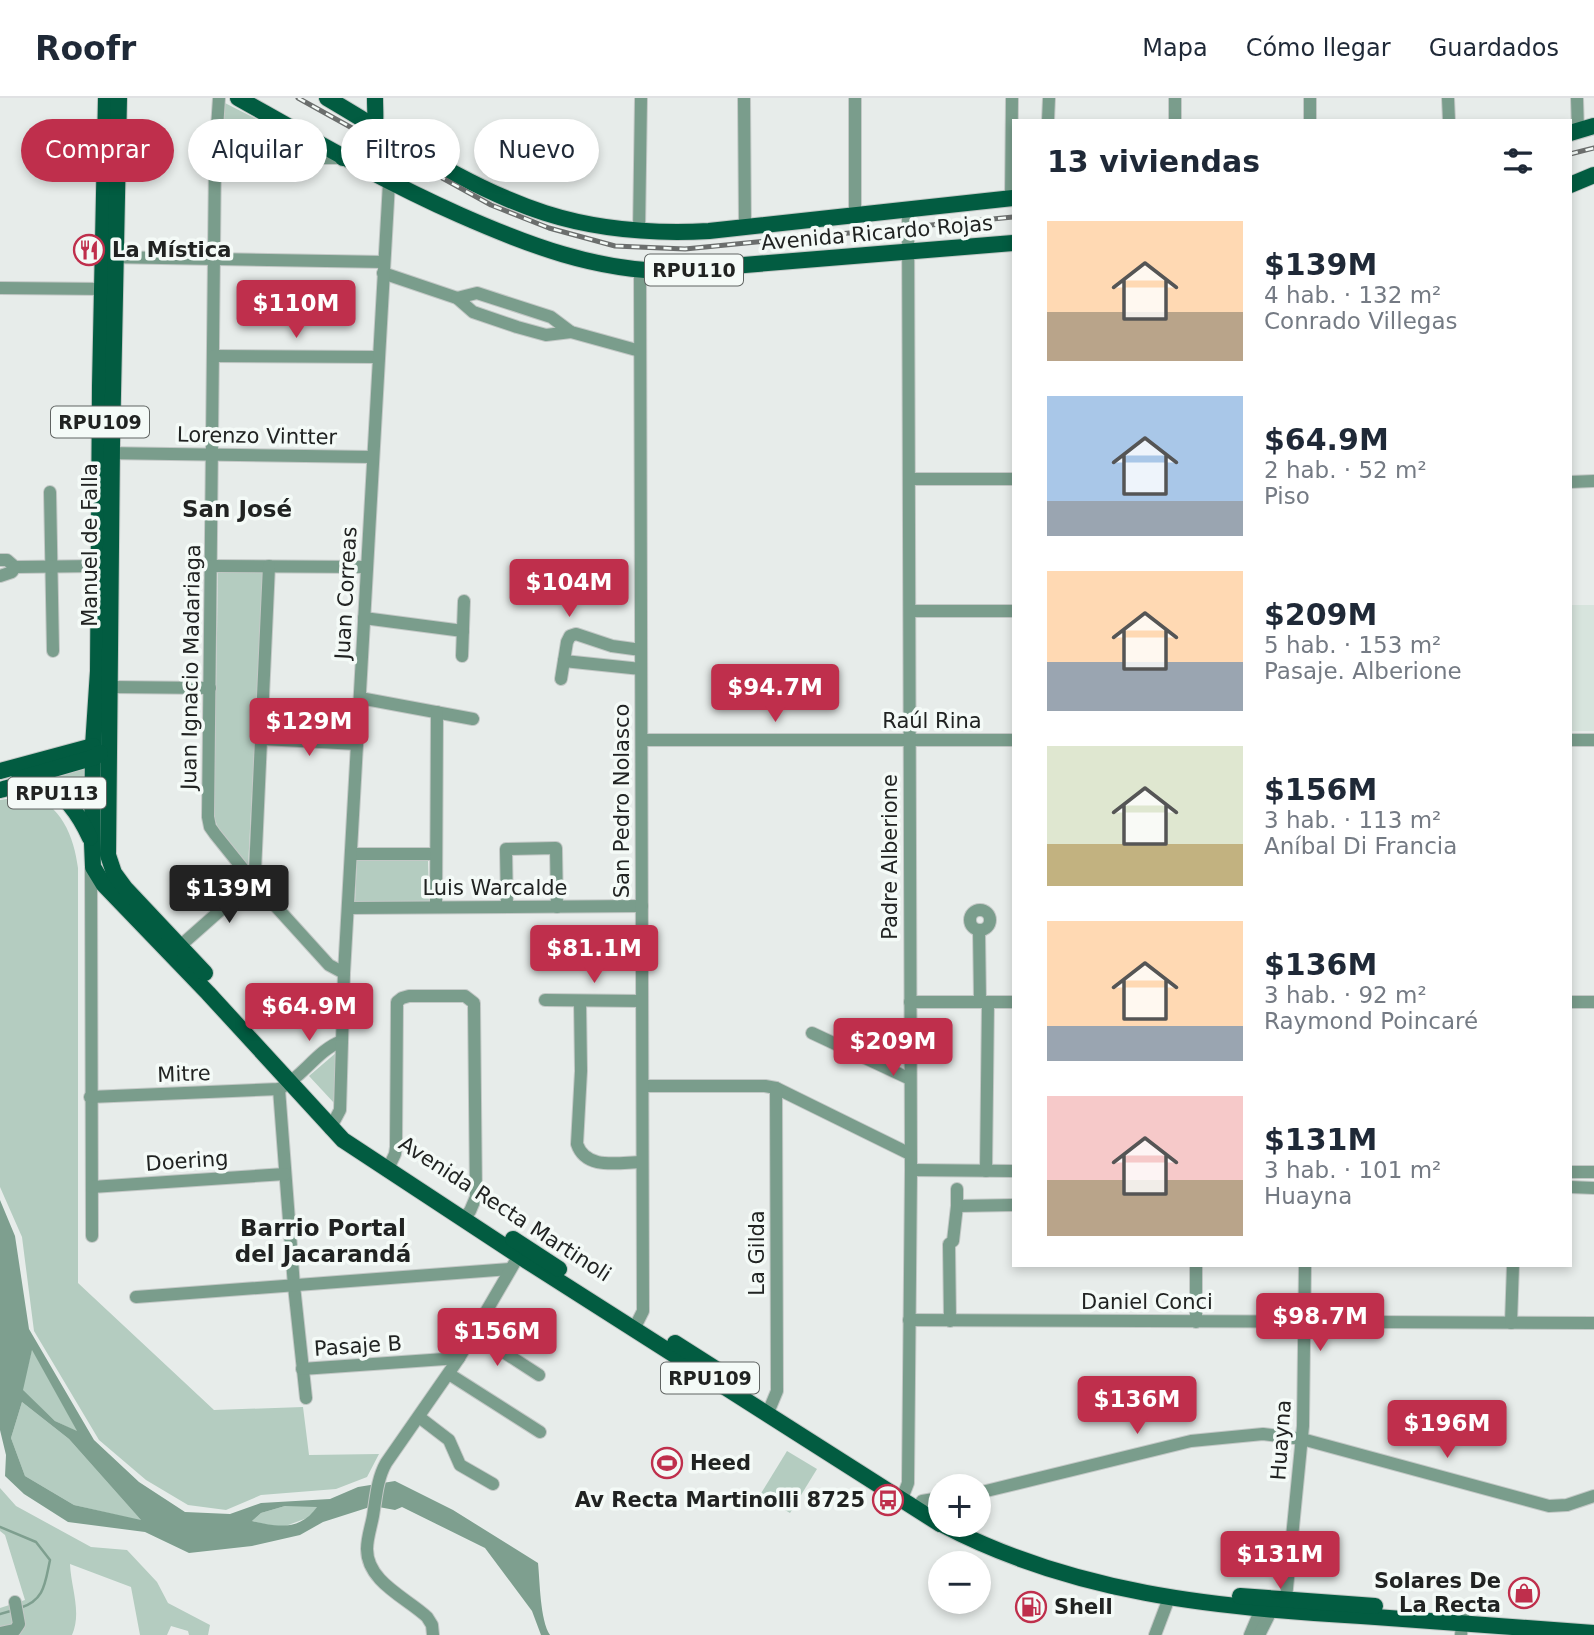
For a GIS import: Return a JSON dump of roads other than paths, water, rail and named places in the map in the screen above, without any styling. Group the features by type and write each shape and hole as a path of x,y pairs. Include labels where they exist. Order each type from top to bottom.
{"main road":[{"name":"Manuel de Falla","path":"107,98 110,258"},
{"name":"Manuel de Falla","path":"111,867 108,848 110,692 105,453 108,289 119,98"},
{"name":"Avenida Ricardo Rojas","path":"238,98 341,157"},
{"name":"Avenida Ricardo Rojas","path":"327,98 364,119"},
{"path":"375,98 376,119"},
{"name":"Avenida Ricardo Rojas","path":"460,175 526,206 578,222 639,232 681,233 1012,198"},
{"path":"1572,185 1594,175"},
{"name":"Avenida Ricardo Rojas","path":"389,183 534,245 587,261 640,271 696,270 1012,243"},
{"path":"1572,191 1594,184"},
{"name":"Manuel de Falla","path":"104,885 93,867 92,847 98,671 98,566 105,453"},
{"name":"RPU113","path":"96,752 110,692"},
{"path":"96,752 101,846 103,858 111,867"},
{"name":"RPU113","path":"0,771 96,752"},
{"name":"RPU113","path":"0,784 96,752"},
{"name":"RPU113","path":"0,790 30,783 51,789 74,811 92,847"},
{"name":"Avenida Recta Martinoli","path":"111,867 125,888 180,946 289,1083"},
{"name":"Avenida Recta Martinoli","path":"104,885 208,993 289,1083 333,1124 349,1145 389,1166 466,1215 518,1257 636,1325 928,1514"},
{"name":"Avenida Recta Martinoli","path":"919,1506 928,1509"},
{"name":"Avenida Recta Martinoli","path":"991,1536 1019,1548 1115,1576 1183,1590 1270,1604 1337,1603 1462,1624"},
{"name":"Avenida Recta Martinoli","path":"967,1537 1029,1562 1169,1598 1270,1604 1462,1624 1588,1631"}],"street":[{"name":"Juan Ignacio Madariaga","path":"218,119 219,98"},
{"path":"639,232 640,98"},
{"path":"744,98 745,227"},
{"path":"855,98 855,216"},
{"path":"1012,98 1012,198"},
{"path":"1048,119 1049,98"},
{"path":"1175,98 1175,119"},
{"path":"1310,98 1310,119"},
{"path":"1448,98 1448,119"},
{"path":"1577,98 1581,130"},
{"name":"Juan Ignacio Madariaga","path":"215,182 210,827 329,965 344,973"},
{"name":"Juan Correas","path":"333,1124 340,1110 344,973 389,183"},
{"name":"Padre Alberione","path":"904,1497 911,1170 908,210"},
{"path":"110,258 215,259 383,267 457,298 473,312 546,335 571,332"},
{"name":"San Pedro Nolasco","path":"636,1325 643,1311 640,271"},
{"path":"0,288 108,289"},
{"path":"457,298 477,293 551,317 571,332 640,351"},
{"path":"214,356 378,357"},
{"name":"Lorenzo Vintter","path":"105,453 373,457"},
{"path":"909,479 1012,480"},
{"path":"1572,482 1594,481"},
{"path":"50,492 53,651"},
{"path":"0,559 7,560 15,567 98,566"},
{"path":"212,566 366,567"},
{"path":"180,946 253,880 263,739 269,566"},
{"path":"0,576 12,572 15,567"},
{"path":"462,656 464,601"},
{"path":"910,611 1012,611"},
{"path":"364,618 463,631"},
{"path":"561,680 570,636 576,634 612,646 641,650"},
{"path":"564,661 641,669"},
{"path":"110,692 210,688"},
{"path":"360,698 473,719"},
{"path":"436,907 437,712"},
{"path":"263,739 357,744"},
{"name":"Raúl Rina","path":"642,740 1012,740"},
{"path":"1572,740 1594,740"},
{"name":"Manuel de Falla","path":"92,847 92,1236"},
{"path":"506,907 506,849 556,848 557,907"},
{"path":"351,854 436,854"},
{"path":"90,898 104,885"},
{"name":"Luis Warcalde","path":"348,908 642,906"},
{"path":"979,930 984,1002 986,1171"},
{"path":"389,1166 396,1147 396,1007 401,998 409,996 465,996 474,1003 476,1197 466,1215"},
{"path":"545,1000 642,1001"},
{"path":"580,1001 581,1071 577,1144 583,1157 591,1162 642,1162"},
{"path":"910,1002 1012,1002"},
{"path":"1572,1002 1594,1002"},
{"path":"812,1033 910,1079"},
{"path":"306,1398 285,1174 289,1083 329,1048 342,1041"},
{"name":"Mitre","path":"90,1097 289,1083"},
{"path":"643,1086 776,1088 910,1154"},
{"name":"La Gilda","path":"769,1410 777,1391 776,1088"},
{"path":"911,1170 1012,1171"},
{"path":"1572,1172 1594,1172"},
{"name":"Doering","path":"92,1187 285,1174"},
{"path":"1572,1187 1594,1188"},
{"path":"950,1321 949,1244 953,1241 957,1189"},
{"path":"957,1206 1012,1205"},
{"path":"136,1297 294,1286 518,1257"},
{"path":"433,1635 427,1617 378,1577 370,1562 368,1544 381,1474 449,1374 518,1257"},
{"path":"1196,1267 1196,1322"},
{"name":"Huayna","path":"1270,1604 1301,1438 1305,1267"},
{"path":"1511,1323 1513,1267"},
{"name":"Daniel Conci","path":"909,1320 1594,1322"},
{"path":"474,1333 539,1376"},
{"name":"Pasaje B","path":"302,1369 459,1358"},
{"path":"449,1374 540,1433"},
{"path":"419,1417 449,1440 460,1465 493,1484"},
{"path":"991,1490 1191,1441 1263,1434 1301,1438 1549,1506 1567,1505 1594,1496"},
{"path":"919,1506 928,1503"},
{"path":"1154,1635 1169,1598"},
{"path":"1250,1635 1270,1604"},
{"path":"1259,1635 1270,1604"},
{"path":"0,1633 15,1630 19,1624 16,1607"}],"waterway":[{"path":"0,1527 36,1542 50,1560 45,1583 39,1595 20,1608"},
{"path":"0,1614 14,1610"}],"railway":[{"path":"298,98 491,205 549,228 615,246 685,249 1012,217"},
{"path":"1572,154 1594,148"}],"place":[{"name":"La Mística","path":"89,250"},
{"name":"Heed","path":"667,1463"},
{"name":"Av Recta Martinolli 8725","path":"888,1500"},
{"name":"Solares De La Recta","path":"1524,1593"},
{"name":"Shell","path":"1031,1607"}],"district":[{"name":"San José","path":"237,509"},
{"name":"Barrio Portal del Jacarandá","path":"323,1241"}]}
